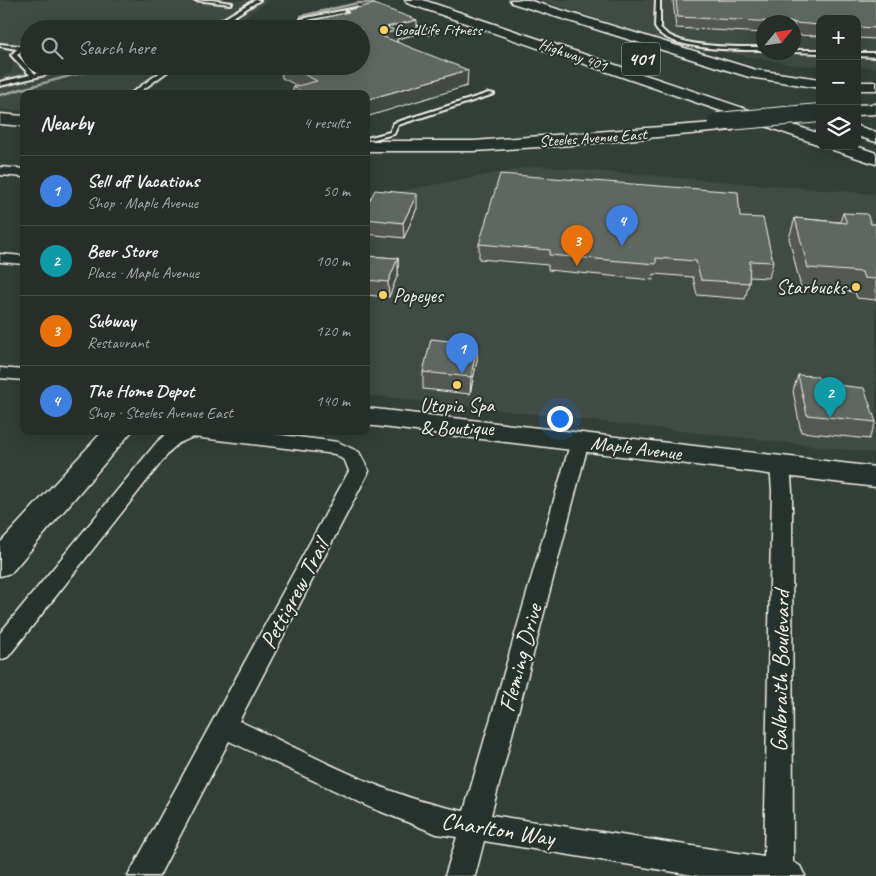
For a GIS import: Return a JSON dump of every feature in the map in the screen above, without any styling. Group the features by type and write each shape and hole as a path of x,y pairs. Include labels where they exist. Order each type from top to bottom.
{"main road":[{"name":"Highway 401","path":"410,0 816,139"},
{"path":"516,0 754,74 816,83"},
{"path":"861,86 876,86"},
{"path":"775,104 816,118"},
{"path":"861,110 876,109"},
{"name":"Steeles Avenue East","path":"370,141 474,146 572,140 816,113"},
{"path":"861,116 876,115"},
{"path":"0,119 20,121"},
{"name":"Steeles Avenue East","path":"722,125 816,119"},
{"path":"861,132 876,137"},
{"path":"850,150 876,159"},
{"name":"Maple Avenue","path":"370,416 876,477"},
{"path":"0,564 115,435"}],"street":[{"path":"0,172 20,174"},
{"path":"0,258 20,260"},
{"path":"0,372 20,375"},
{"name":"Pettigrew Trail","path":"0,650 164,446 172,439 182,435"},
{"name":"Pettigrew Trail","path":"143,876 359,471 357,460 349,453 338,448 226,435"},
{"name":"Fleming Drive","path":"460,876 580,441"},
{"name":"Galbraith Boulevard","path":"780,465 782,491 782,875"},
{"name":"Charlton Way","path":"223,726 339,782 394,805 437,820 782,875"}],"lane":[{"path":"197,0 232,1 250,5"},
{"path":"225,20 258,0"},
{"path":"658,0 658,29 662,34 672,39 701,46 756,49"},
{"path":"303,20 353,9 360,10"},
{"path":"321,16 330,20"},
{"path":"402,23 433,33"},
{"path":"0,45 20,48"},
{"path":"20,49 14,55 20,61"},
{"path":"801,51 816,52"},
{"path":"861,54 876,55"},
{"path":"0,84 37,75"},
{"path":"139,90 159,75"},
{"path":"370,140 392,133 396,124 491,94"},
{"path":"370,201 386,199"}],"shaded area":[{"path":"0,0 271,0 239,20 20,20 20,75 153,75 131,90 20,90 20,111 0,109 0,78 12,72 14,52 0,51"},
{"path":"542,0 876,0 876,68 861,67 861,15 816,15 816,66 794,65 767,60 801,60 801,15 756,15 756,58 659,40"},
{"path":"536,166 876,194 876,453 370,395 370,196"}],"building":[{"path":"676,0 876,0 876,28 861,27 861,15 816,15 816,25 801,24 801,15 756,15 756,21 678,17"},
{"path":"374,4 417,20 387,27 396,31 379,35 468,70 370,99 370,90 299,90 293,87 317,81 305,75 370,75 370,20 316,20 349,12 344,11"},
{"path":"500,174 738,192 740,217 763,218 773,262 750,261 749,283 701,280 696,261 656,258 656,264 549,255 550,250 479,244"},
{"path":"375,190 417,194 403,223 370,219 370,199"},
{"path":"843,213 867,214 871,224 876,224 876,279 864,278 862,272 808,268 795,218 847,223"},
{"path":"370,256 398,258 388,282 370,280"},
{"path":"431,339 477,344 471,377 423,372"},
{"path":"798,375 816,376 826,384 864,388 876,422 807,415"}],"waterway":[{"path":"301,16 358,3 374,3"},
{"path":"0,95 73,75"}],"place":[{"name":"GoodLife Fitness","path":"384,30"},
{"name":"The Home Depot","path":"622,246"},
{"name":"Subway","path":"577,266"},
{"name":"Starbucks","path":"856,287"},
{"name":"Popeyes","path":"383,295"},
{"name":"Sell off Vacations","path":"462,374"},
{"name":"Utopia Spa & Boutique","path":"457,385"},
{"name":"Beer Store","path":"830,418"}]}
